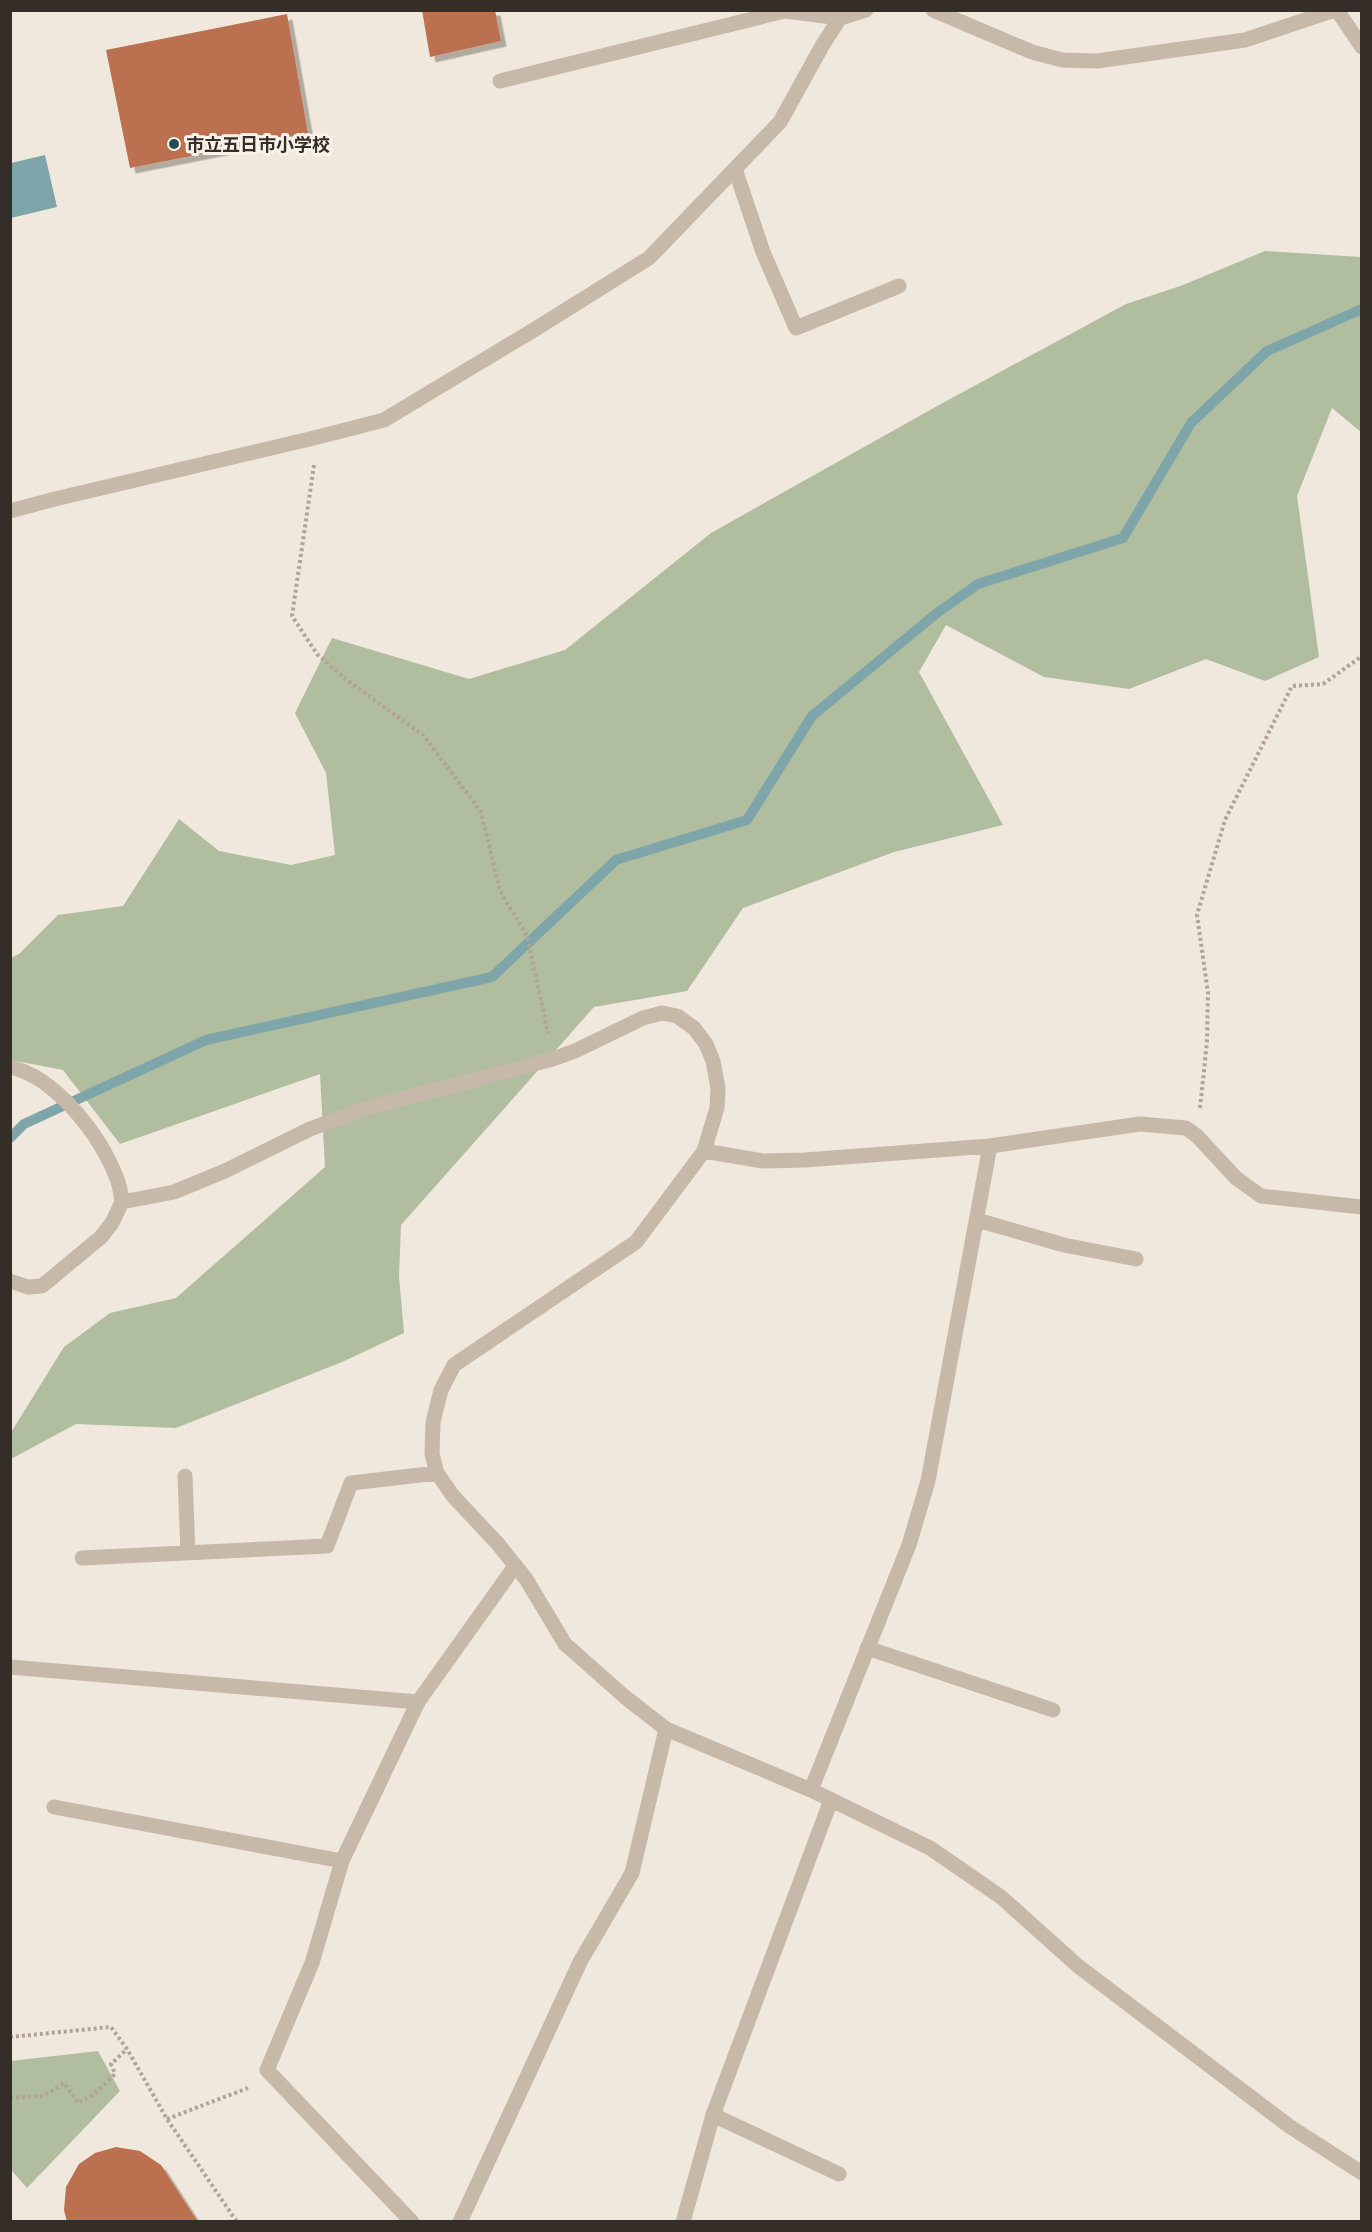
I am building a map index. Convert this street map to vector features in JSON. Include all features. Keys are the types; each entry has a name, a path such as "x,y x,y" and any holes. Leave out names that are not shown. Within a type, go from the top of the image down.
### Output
{"street":[{"path":"500,81 785,11 837,14 866,10"},
{"path":"933,10 1032,52 1062,60 1097,61 1245,40 1336,10 1362,47"},
{"path":"10,512 55,499 384,420 537,328 649,258 780,122 837,14"},
{"path":"735,169 763,252 796,328 899,286"},
{"path":"122,1202 174,1192 225,1171 310,1129 364,1108 554,1059 643,1018 662,1013 677,1016 694,1029 706,1044 713,1061 718,1088 717,1108 704,1151 636,1242 454,1365 441,1390 434,1422 432,1454 437,1473 453,1496 498,1544 526,1579 565,1644 625,1697 666,1729 811,1790 930,1848 1001,1897 1088,1973 1290,2126 1362,2173"},
{"path":"10,1067 42,1080 88,1127 118,1180 122,1202 112,1223 101,1237 42,1286 28,1287 10,1281"},
{"path":"704,1151 763,1161 990,1146 1140,1124 1186,1128 1197,1136 1236,1178 1261,1196 1362,1207"},
{"path":"811,1790 909,1545 928,1481 990,1146"},
{"path":"976,1220 1064,1245 1136,1259"},
{"path":"82,1558 327,1546 351,1483 437,1473"},
{"path":"185,1476 188,1553"},
{"path":"412,2222 267,2070 312,1963 342,1861 417,1702 515,1566"},
{"path":"867,1648 1053,1710"},
{"path":"10,1667 417,1702"},
{"path":"460,2222 580,1962 632,1873 666,1729"},
{"path":"683,2222 713,2115 831,1800"},
{"path":"54,1807 342,1861"},
{"path":"713,2115 839,2174"}],"path":[{"path":"318,437 292,616 317,654 348,681 423,735 481,812 500,891 528,936 554,1059"},
{"path":"1197,1136 1208,1042 1208,993 1197,915 1225,820 1292,686 1323,684 1362,656"},
{"path":"10,2037 111,2027 127,2049 167,2119 237,2222"},
{"path":"10,2098 43,2096 64,2082 78,2103 94,2094 115,2074 111,2064 127,2049"},
{"path":"167,2119 256,2085 267,2070"}],"green space":[{"path":"1265,251 1361,257 1361,432 1332,408 1297,496 1319,657 1265,681 1206,659 1129,689 1044,677 946,625 919,672 1003,825 894,852 743,908 687,991 594,1007 401,1225 399,1276 404,1333 342,1362 176,1428 76,1424 11,1459 10,1434 64,1347 110,1313 176,1298 325,1167 320,1074 120,1144 63,1070 11,1060 10,958 19,954 58,915 123,906 179,819 219,851 291,865 335,855 326,773 295,713 332,638 469,679 565,650 711,533 939,405 1126,304 1183,285"},
{"path":"98,2051 120,2091 27,2188 11,2170 11,2061"}],"water":[{"path":"45,155 57,207 11,218 11,163"}],"building":[{"path":"422,10 495,10 501,41 430,57"},
{"path":"287,14 308,133 130,168 106,50"},
{"path":"116,2147 140,2151 161,2165 198,2222 67,2222 64,2210 66,2187 79,2164 95,2153"}],"waterway":[{"path":"10,1138 24,1124 206,1040 492,977 616,860 747,820 812,716 937,613 978,584 1123,538 1191,423 1267,351 1362,309"}],"place":[{"name":"市立五日市小学校","path":"174,144"}]}
